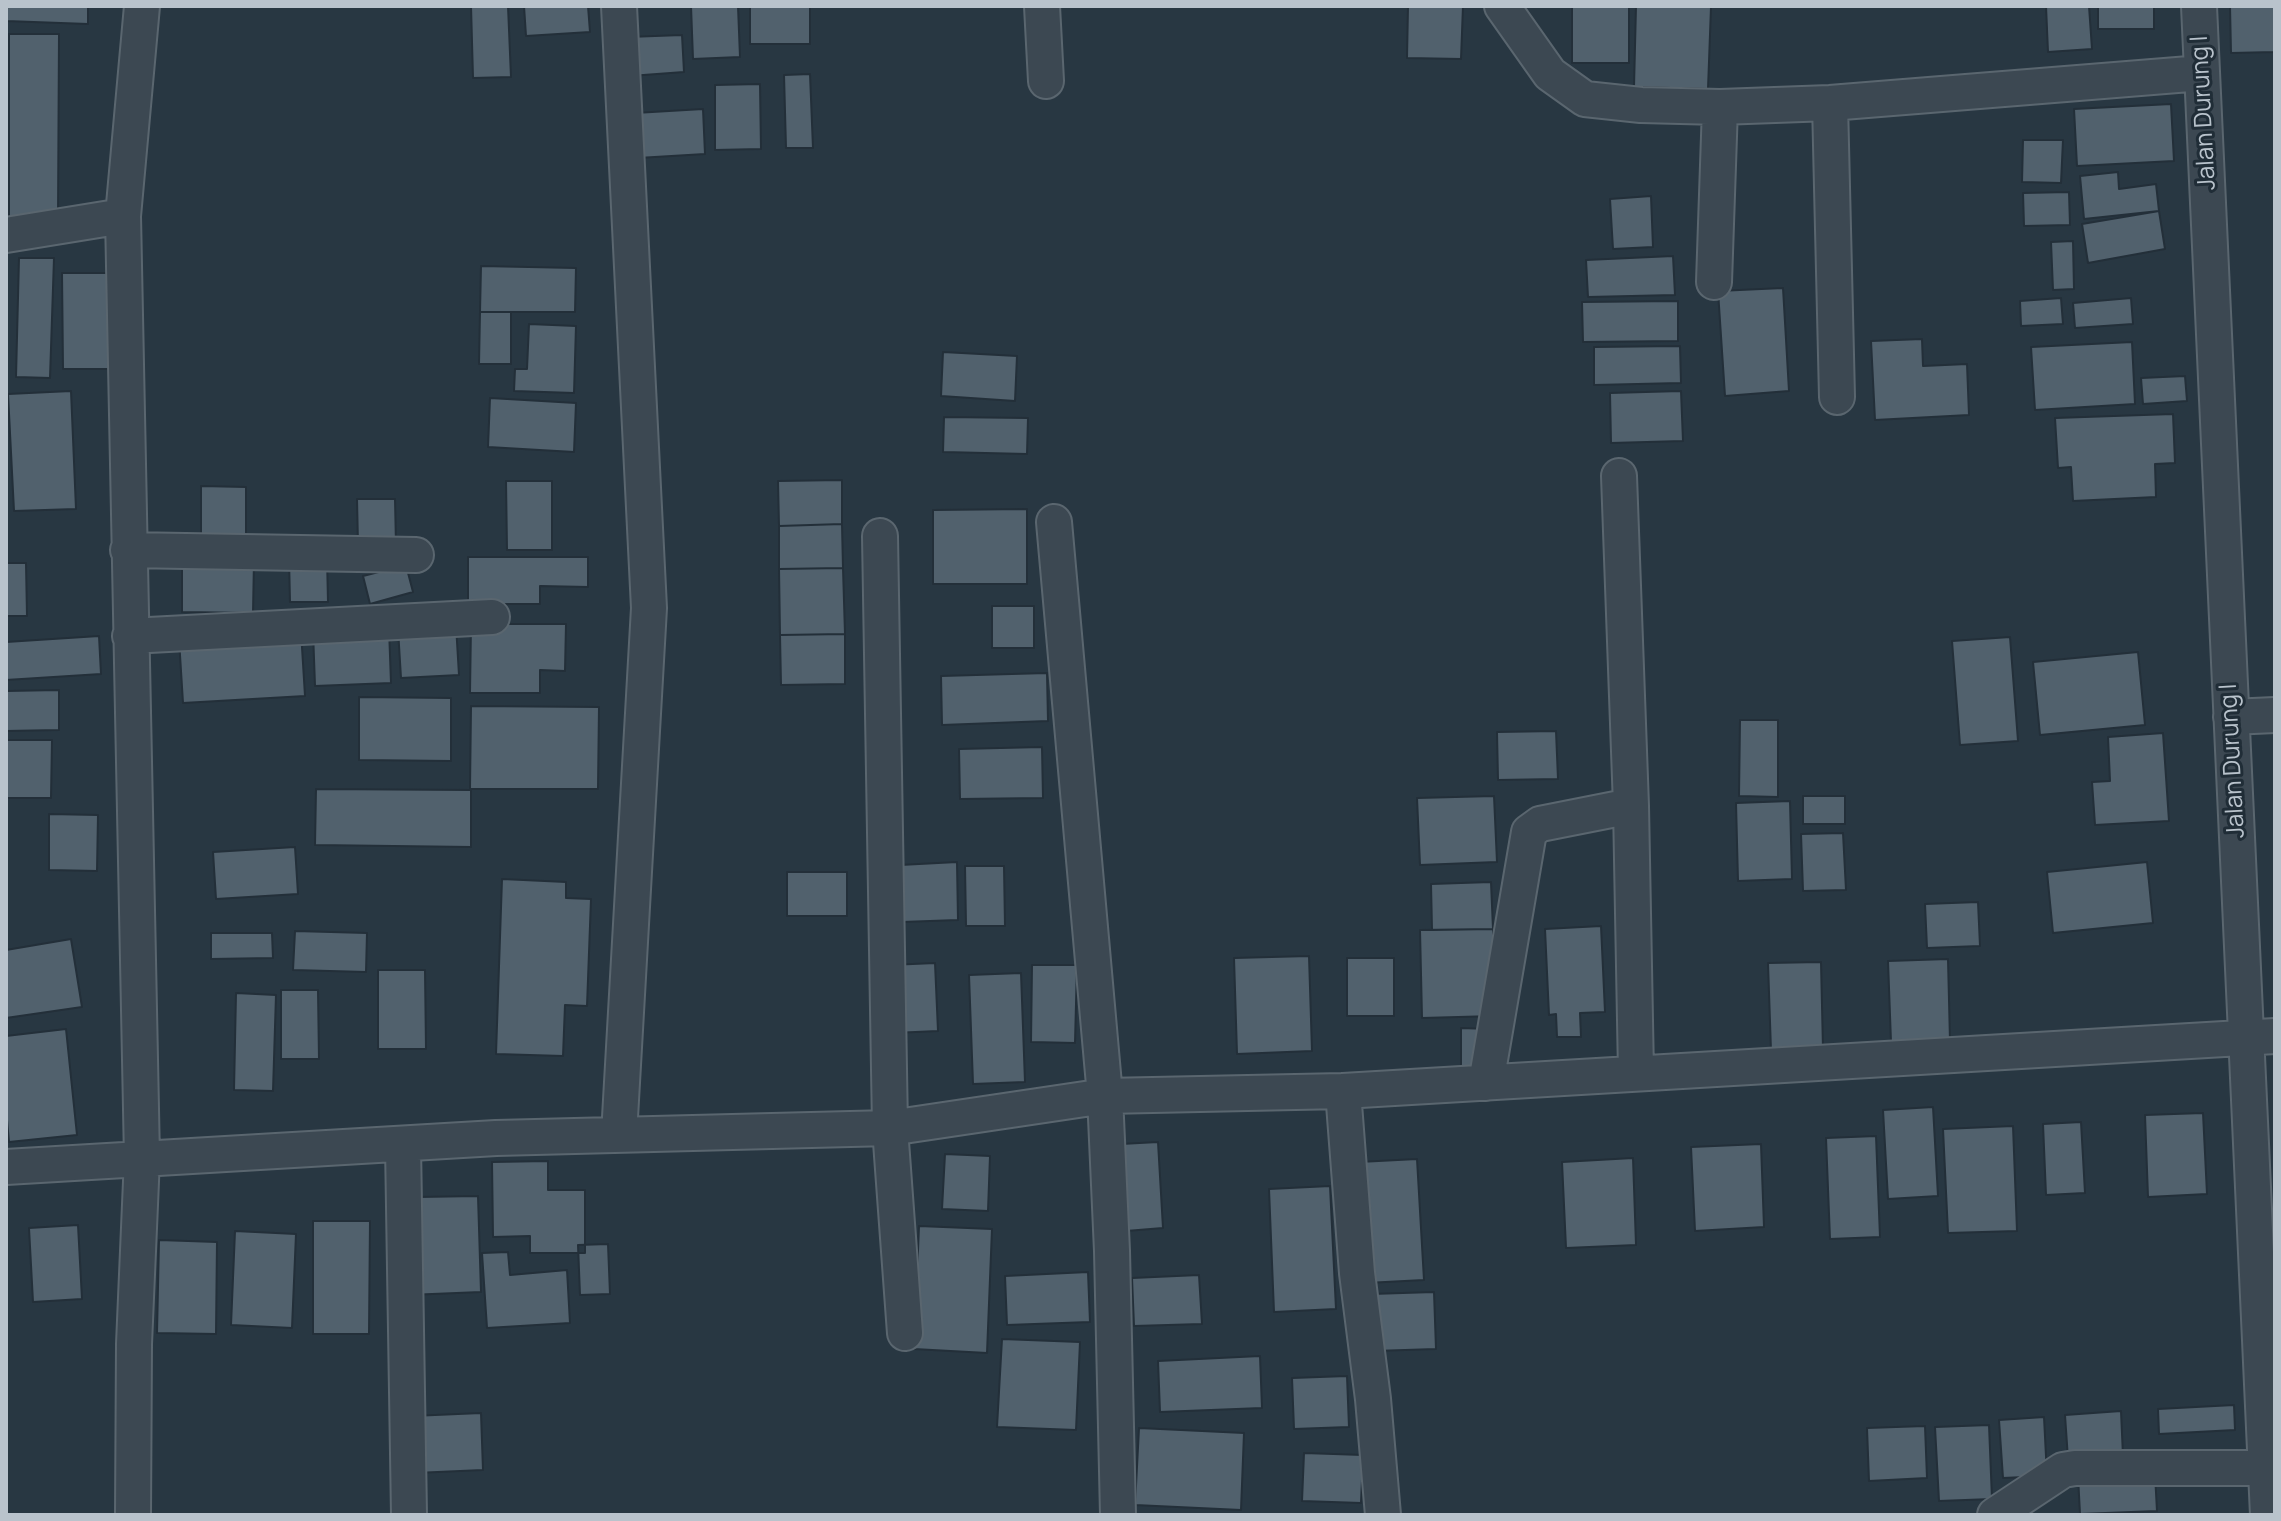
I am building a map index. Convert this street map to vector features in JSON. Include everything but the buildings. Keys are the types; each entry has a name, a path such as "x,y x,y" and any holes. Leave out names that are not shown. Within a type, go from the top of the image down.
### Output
{"street":[{"path":"133,1515 134,1344 142,1158 123,216 142,6"},
{"path":"619,6 649,608 619,1135"},
{"path":"1042,6 1046,81"},
{"path":"1502,6 1550,74 1585,99 1641,105 1720,107 1830,103 2202,73"},
{"name":"Jalan Durung I","path":"2199,6 2231,717 2260,1036 2268,1515"},
{"path":"1830,103 1837,397"},
{"path":"1714,282 1720,107"},
{"path":"6,235 123,216"},
{"path":"1619,476 1631,806 1636,1073"},
{"path":"1054,522 1105,1096 1118,1515"},
{"path":"880,536 890,1128 905,1333"},
{"path":"128,550 416,555"},
{"path":"130,636 492,617"},
{"path":"2231,717 2275,715"},
{"path":"1486,1083 1529,832 1540,824 1631,806"},
{"path":"6,1167 496,1138 890,1128 1105,1096 1343,1091 2260,1036"},
{"path":"1343,1091 1357,1273 1373,1399 1383,1515"},
{"path":"403,1145 409,1515"},
{"path":"1995,1515 2063,1470 2265,1468"}]}
